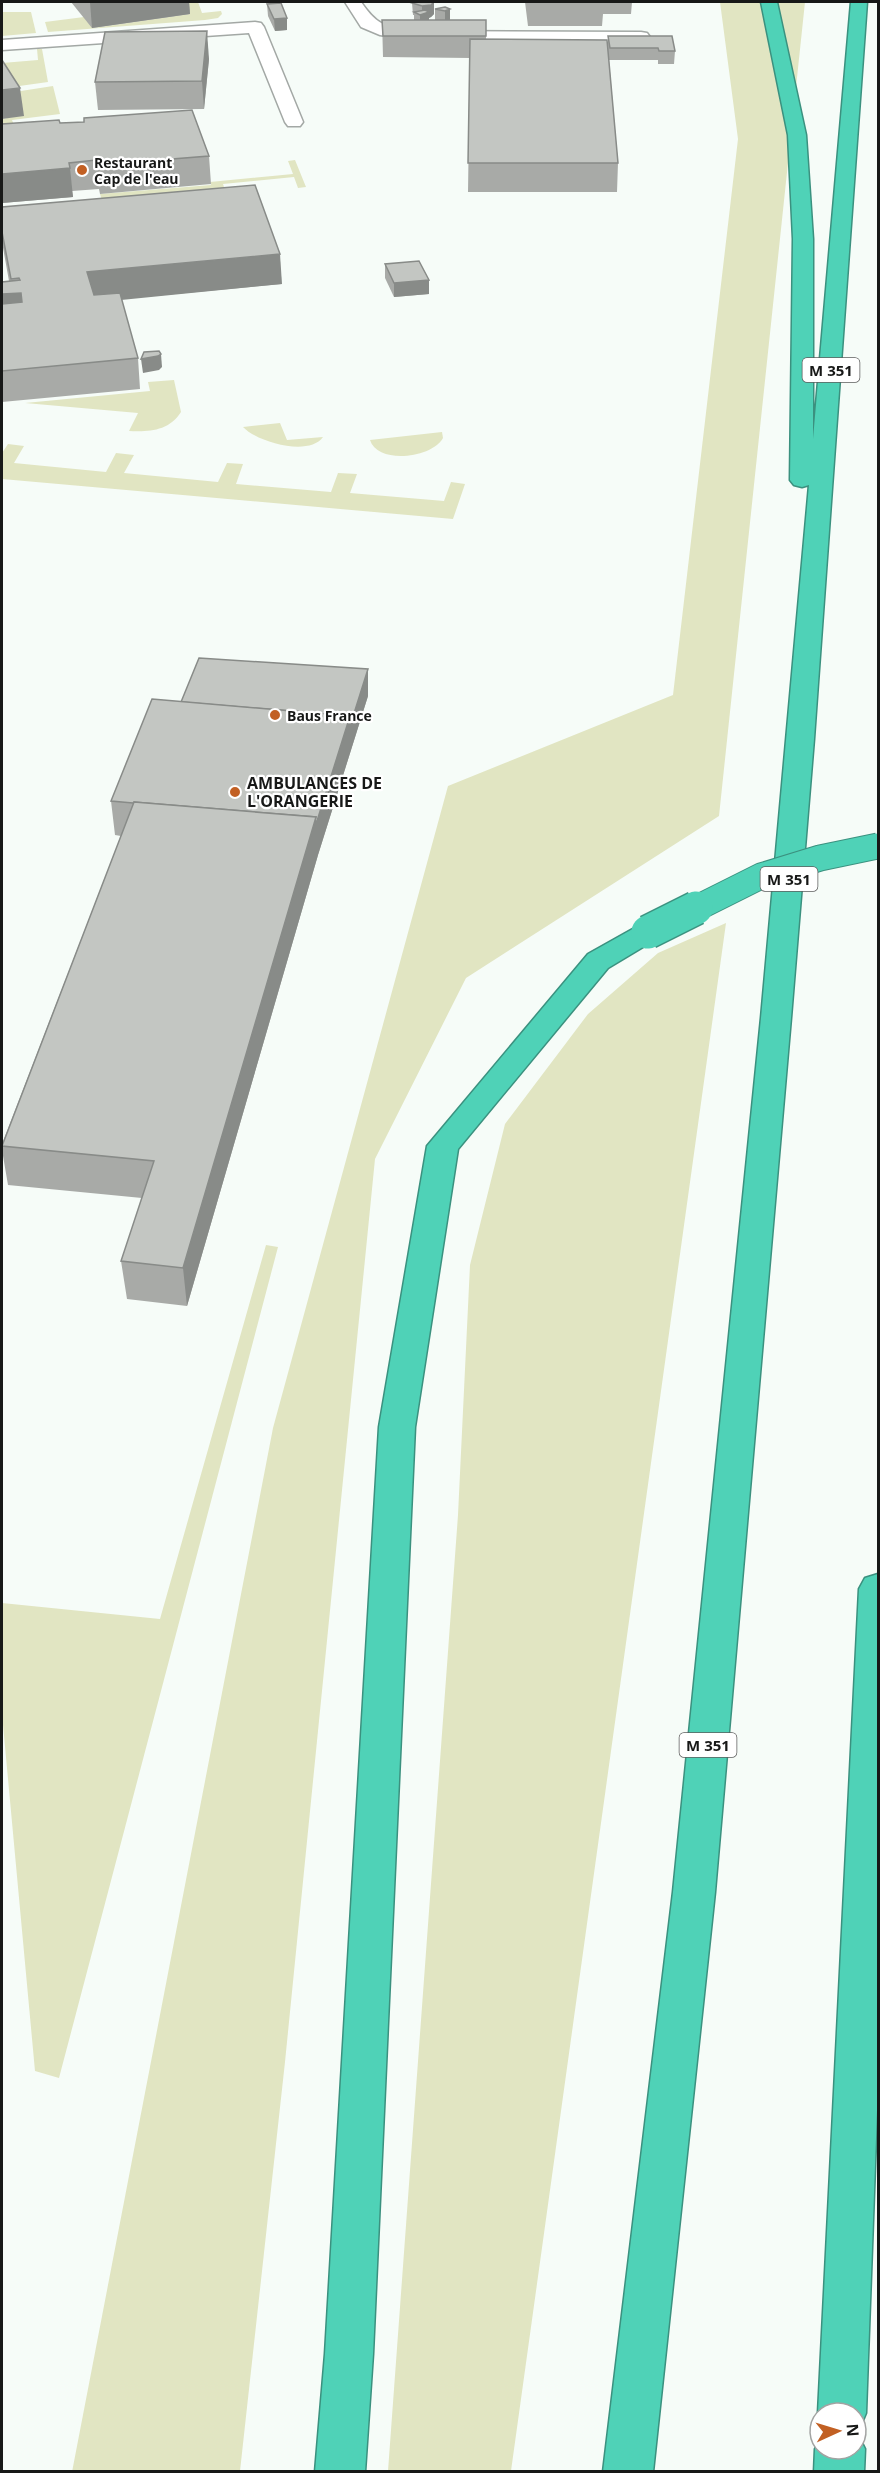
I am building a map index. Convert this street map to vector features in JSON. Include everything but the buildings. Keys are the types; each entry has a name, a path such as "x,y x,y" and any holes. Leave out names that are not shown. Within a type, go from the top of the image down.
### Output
{"highway":[{"path":"769,2 797,135 803,239 801,739"},
{"name":"M 351","path":"628,2472 695,1880 801,739 859,2"},
{"path":"340,2472 349,2354 397,1427 443,1146 598,961 648,932 761,876 820,858 879,846"},
{"path":"843,2401 879,1589"}],"lane":[{"path":"353,2 367,23 386,31 417,36 641,37"},
{"path":"248,10 294,122"},
{"path":"2,45 255,27"}],"green space":[{"path":"179,2 198,2 202,13 221,11 222,14 218,18 205,20 48,32 45,22 84,17 93,28 189,14"},
{"path":"720,2 805,2 719,816 466,978 375,1159 285,2062 240,2471 72,2472 273,1428 448,786 673,695 738,139"},
{"path":"2,12 31,12 36,33 2,36"},
{"path":"37,49 42,49 48,82 5,88 2,63 38,60"},
{"path":"53,86 60,114 12,120 19,137 2,139 2,119 23,115 8,93"},
{"path":"295,160 306,187 298,188 294,177 223,184 227,196 104,207 100,194 211,185 210,182 293,174 288,161"},
{"path":"174,380 181,412 171,423 158,429 129,431 138,413 25,403 150,391 148,382"},
{"path":"280,423 287,440 323,437 316,443 295,447 259,438 243,427"},
{"path":"442,432 443,438 437,445 417,454 405,456 383,453 375,448 370,440"},
{"path":"8,444 24,446 14,463 106,472 116,453 134,455 124,473 218,482 227,463 243,464 236,484 331,492 338,473 357,474 350,493 444,501 451,482 465,484 453,519 2,479 2,453"},
{"path":"726,923 511,2471 388,2471 458,1515 470,1265 505,1124 588,1014 658,953"},
{"path":"266,1245 278,1247 59,2078 35,2071 2,1714 2,1603 160,1619"}],"place":[{"name":"Restaurant Cap de l'eau","path":"82,170"},
{"name":"Baus France","path":"275,715"},
{"name":"AMBULANCES DE L'ORANGERIE","path":"235,792"}]}
